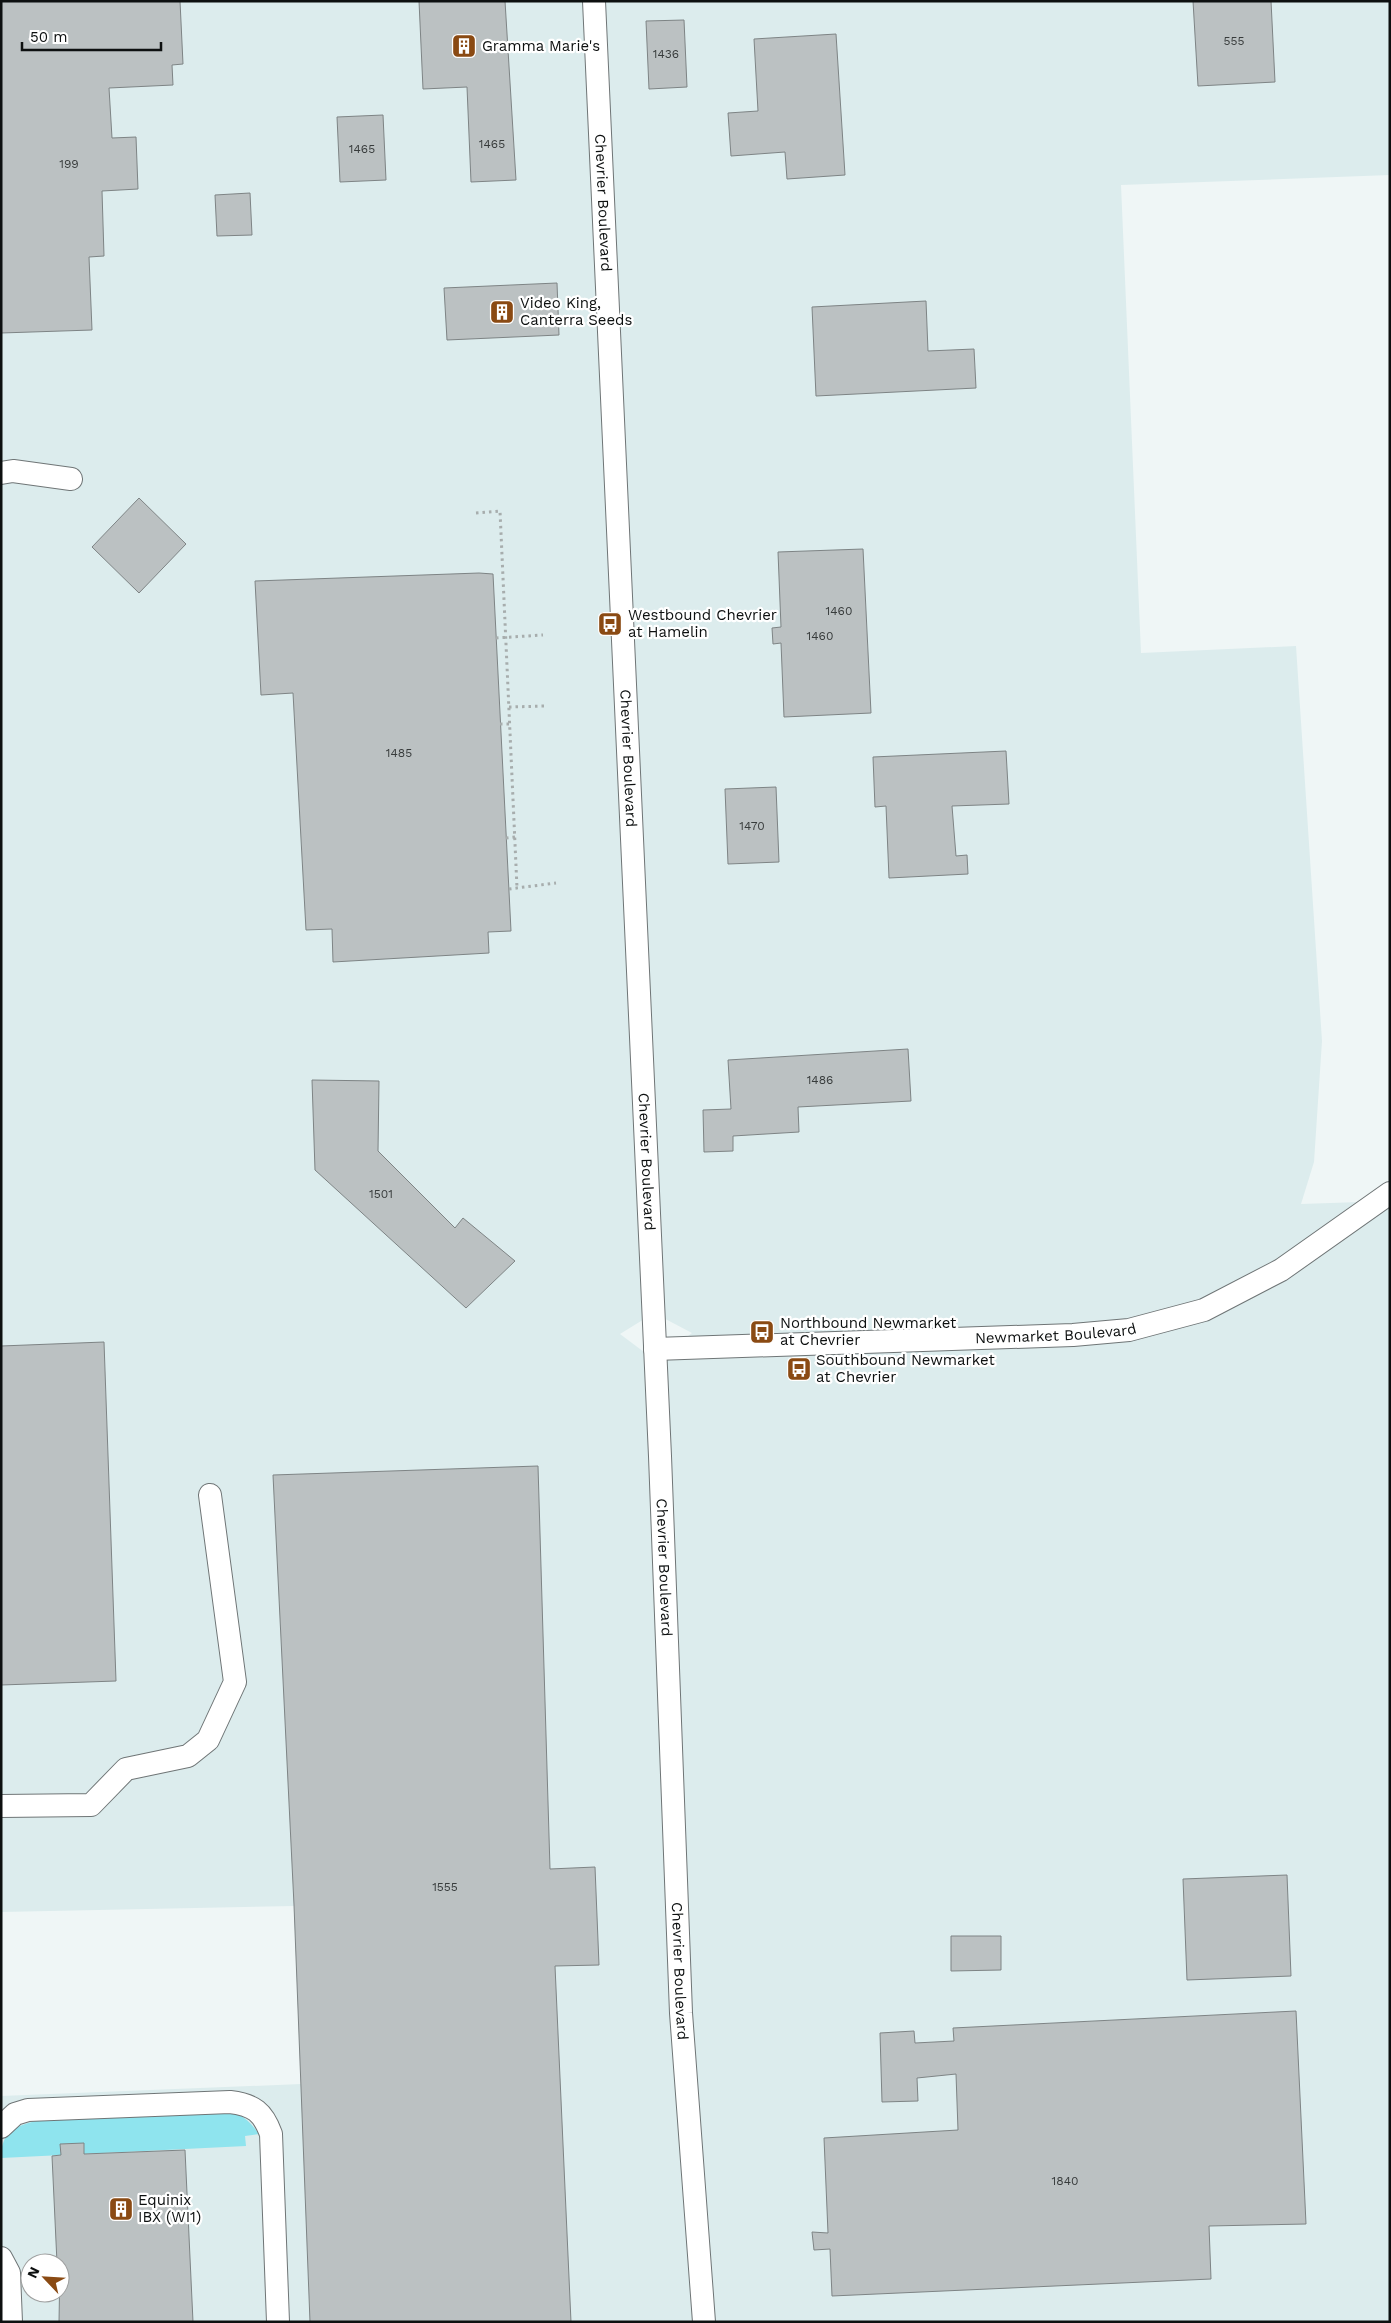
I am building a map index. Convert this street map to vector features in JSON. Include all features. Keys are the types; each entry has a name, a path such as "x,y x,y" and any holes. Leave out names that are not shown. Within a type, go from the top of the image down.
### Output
{"street":[{"name":"Chevrier Boulevard","path":"594,1 655,1349 681,2013 704,2322"},
{"path":"1,473 13,471 71,479"},
{"name":"Newmarket Boulevard","path":"655,1349 1073,1335 1129,1330 1204,1310 1281,1270 1390,1193"},
{"path":"1,1806 91,1805 126,1768 188,1756 208,1740 235,1682 210,1495"},
{"path":"1,2128 15,2114 28,2110 230,2102 244,2104 256,2110 266,2120 271,2134 278,2322"},
{"path":"1,2258 9,2273 11,2322"}],"path":[{"path":"476,513 500,511 517,888"},
{"path":"496,638 543,635"},
{"path":"509,708 546,706"},
{"path":"500,724 510,724"},
{"path":"506,838 515,837"},
{"path":"509,889 556,883"}],"shaded area":[{"path":"1,1 1390,1 1390,175 1121,185 1141,653 1296,646 1322,1041 1314,1162 1301,1204 1390,1201 1390,2322 1,2322 1,2096 301,2084 294,1906 1,1912","holes":["654,1313 692,1333 656,1361 620,1334"]},
{"path":"229,2112 246,2120 259,2134 245,2136 246,2146 1,2158 3,2142 10,2132 21,2125 36,2121"}],"building":[{"path":"1,1 180,1 183,64 172,65 173,85 109,88 112,138 136,137 138,189 102,191 104,256 89,257 92,330 1,333"},
{"name":"Gramma Marie's","path":"419,1 505,1 516,180 471,182 467,87 423,89"},
{"path":"1193,1 1271,1 1275,82 1198,86"},
{"path":"684,20 687,87 649,89 646,21"},
{"path":"836,34 845,175 787,179 785,152 731,156 728,113 758,111 754,39"},
{"path":"383,115 386,180 340,182 337,117"},
{"path":"250,193 252,235 217,236 215,195"},
{"name":"Video King, Canterra Seeds","path":"557,283 559,335 447,340 444,288"},
{"path":"926,301 928,351 974,349 976,388 816,396 812,307"},
{"path":"139,498 186,544 139,593 92,547"},
{"path":"863,549 871,713 784,717 781,643 773,644 772,628 781,627 778,552"},
{"path":"493,574 511,931 488,932 489,953 333,962 332,929 306,930 293,693 261,695 255,581"},
{"path":"1006,751 1009,804 952,806 956,856 967,855 968,874 889,878 886,806 875,807 873,757"},
{"path":"776,787 779,862 728,864 725,789"},
{"path":"908,1049 911,1101 798,1107 799,1132 733,1136 733,1151 704,1152 703,1110 731,1109 728,1060"},
{"path":"312,1080 379,1081 378,1151 455,1228 463,1218 515,1261 466,1308 315,1170"},
{"path":"104,1342 116,1681 1,1685 1,1346"},
{"path":"538,1466 550,1869 595,1867 599,1965 555,1966 571,2322 310,2322 294,1905 273,1475"},
{"path":"1287,1875 1291,1976 1187,1980 1183,1879"},
{"path":"951,1936 1001,1936 1001,1970 951,1971"},
{"path":"1296,2011 1306,2224 1209,2226 1211,2279 832,2296 830,2249 814,2250 812,2232 828,2233 824,2138 958,2130 956,2074 917,2078 918,2101 882,2102 880,2033 914,2031 915,2043 954,2041 953,2028"},
{"name":"Equinix IBX (WI1)","path":"84,2143 84,2154 185,2150 193,2322 59,2322 59,2303 70,2303 70,2253 57,2253 52,2156 61,2155 60,2144"}],"place":[{"name":"Gramma Marie's","path":"464,46"},
{"name":"Video King, Canterra Seeds","path":"502,312"},
{"name":"Westbound Chevrier at Hamelin","path":"610,624"},
{"name":"Northbound Newmarket at Chevrier","path":"762,1332"},
{"name":"Southbound Newmarket at Chevrier","path":"799,1369"},
{"name":"Equinix IBX (WI1)","path":"121,2209"}]}
